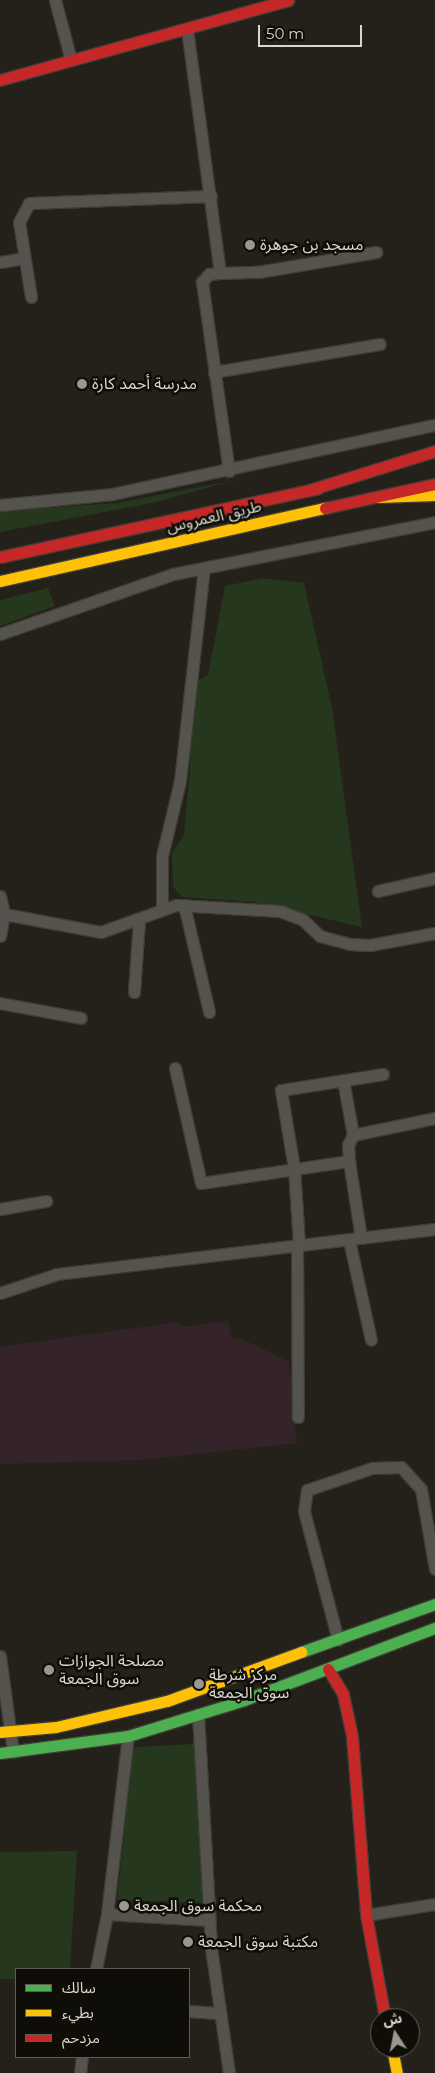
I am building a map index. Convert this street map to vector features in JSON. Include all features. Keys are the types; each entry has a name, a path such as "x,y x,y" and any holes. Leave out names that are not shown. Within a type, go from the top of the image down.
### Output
{"main road":[{"path":"0,80 288,0"},
{"path":"306,490 435,451"},
{"name":"طريق العمروس","path":"0,557 435,462"},
{"name":"طريق العمروس","path":"0,581 435,484"},
{"path":"377,497 435,495"},
{"path":"6,1731 56,1727 168,1701 435,1604"},
{"path":"0,1753 128,1736 328,1669 435,1628"},
{"path":"328,1669 343,1694 351,1728 366,1914 383,2008"},
{"path":"394,2058 397,2073"}],"street":[{"path":"55,0 71,60"},
{"path":"187,28 220,273"},
{"path":"31,296 20,222 29,203 211,196"},
{"path":"229,471 202,282 209,274 258,272 376,252"},
{"path":"0,262 25,258"},
{"path":"214,372 380,344"},
{"path":"0,505 112,494 229,471 435,425"},
{"path":"0,634 136,585 204,568 435,522"},
{"path":"162,908 162,856 180,781 204,568"},
{"path":"378,891 435,878"},
{"path":"0,896 4,914 0,936"},
{"path":"184,905 209,1012"},
{"path":"4,914 101,932 138,920 162,908 184,905 280,911 303,920 320,936 350,944 370,945 435,933"},
{"path":"134,992 138,962 138,920"},
{"path":"0,1003 81,1018"},
{"path":"175,1068 201,1183 349,1161"},
{"path":"298,1417 298,1245 294,1168 281,1090 383,1074"},
{"path":"343,1080 353,1135 348,1145 349,1161 361,1238"},
{"path":"353,1135 435,1118"},
{"path":"0,1209 46,1201"},
{"path":"0,1293 57,1274 435,1229"},
{"path":"349,1240 371,1340"},
{"path":"338,1640 304,1511 307,1490 372,1468 401,1467 421,1489 435,1569"},
{"path":"0,1656 6,1731 13,1752"},
{"path":"198,1714 209,1920 220,2013 230,2073"},
{"path":"96,1968 107,1914 128,1736"},
{"path":"366,1914 435,1904"},
{"path":"107,1914 209,1920"},
{"path":"190,2011 220,2013"},
{"path":"80,2073 82,2058"}],"shaded area":[{"path":"228,1321 232,1339 242,1339 289,1362 297,1443 141,1460 0,1464 0,1347 178,1322 181,1327"}],"green space":[{"path":"235,480 152,503 0,532 0,511 117,503"},
{"path":"263,578 304,583 332,708 362,927 254,902 183,897 173,887 172,853 184,835 190,770 191,684 208,675 225,586"},
{"path":"48,588 55,606 0,626 0,600"},
{"path":"194,1744 204,1903 117,1900 133,1747"},
{"path":"77,1851 70,1968 15,1968 15,1979 0,1979 0,1852"}],"traffic: fast":[{"path":"301,1652 435,1604"},
{"path":"0,1753 128,1736 244,1700 435,1628"}],"traffic: slow":[{"path":"377,497 435,495"},
{"path":"0,581 325,508"},
{"path":"0,1732 56,1727 167,1701 301,1652"},
{"path":"394,2058 397,2073"}],"traffic: jam":[{"path":"0,80 288,0"},
{"path":"306,491 435,451"},
{"path":"325,508 435,484"},
{"path":"0,557 319,488"},
{"path":"328,1669 343,1694 352,1736 366,1915 383,2008"}],"place":[{"name":"مسجد بن جوهرة","path":"250,245"},
{"name":"مدرسة أحمد كارة","path":"82,384"},
{"name":"مصلحة الجوازات سوق الجمعة","path":"49,1670"},
{"name":"مركز شرطة سوق الجمعة","path":"199,1684"},
{"name":"محكمة سوق الجمعة","path":"124,1906"},
{"name":"مكتبة سوق الجمعة","path":"188,1942"}]}
